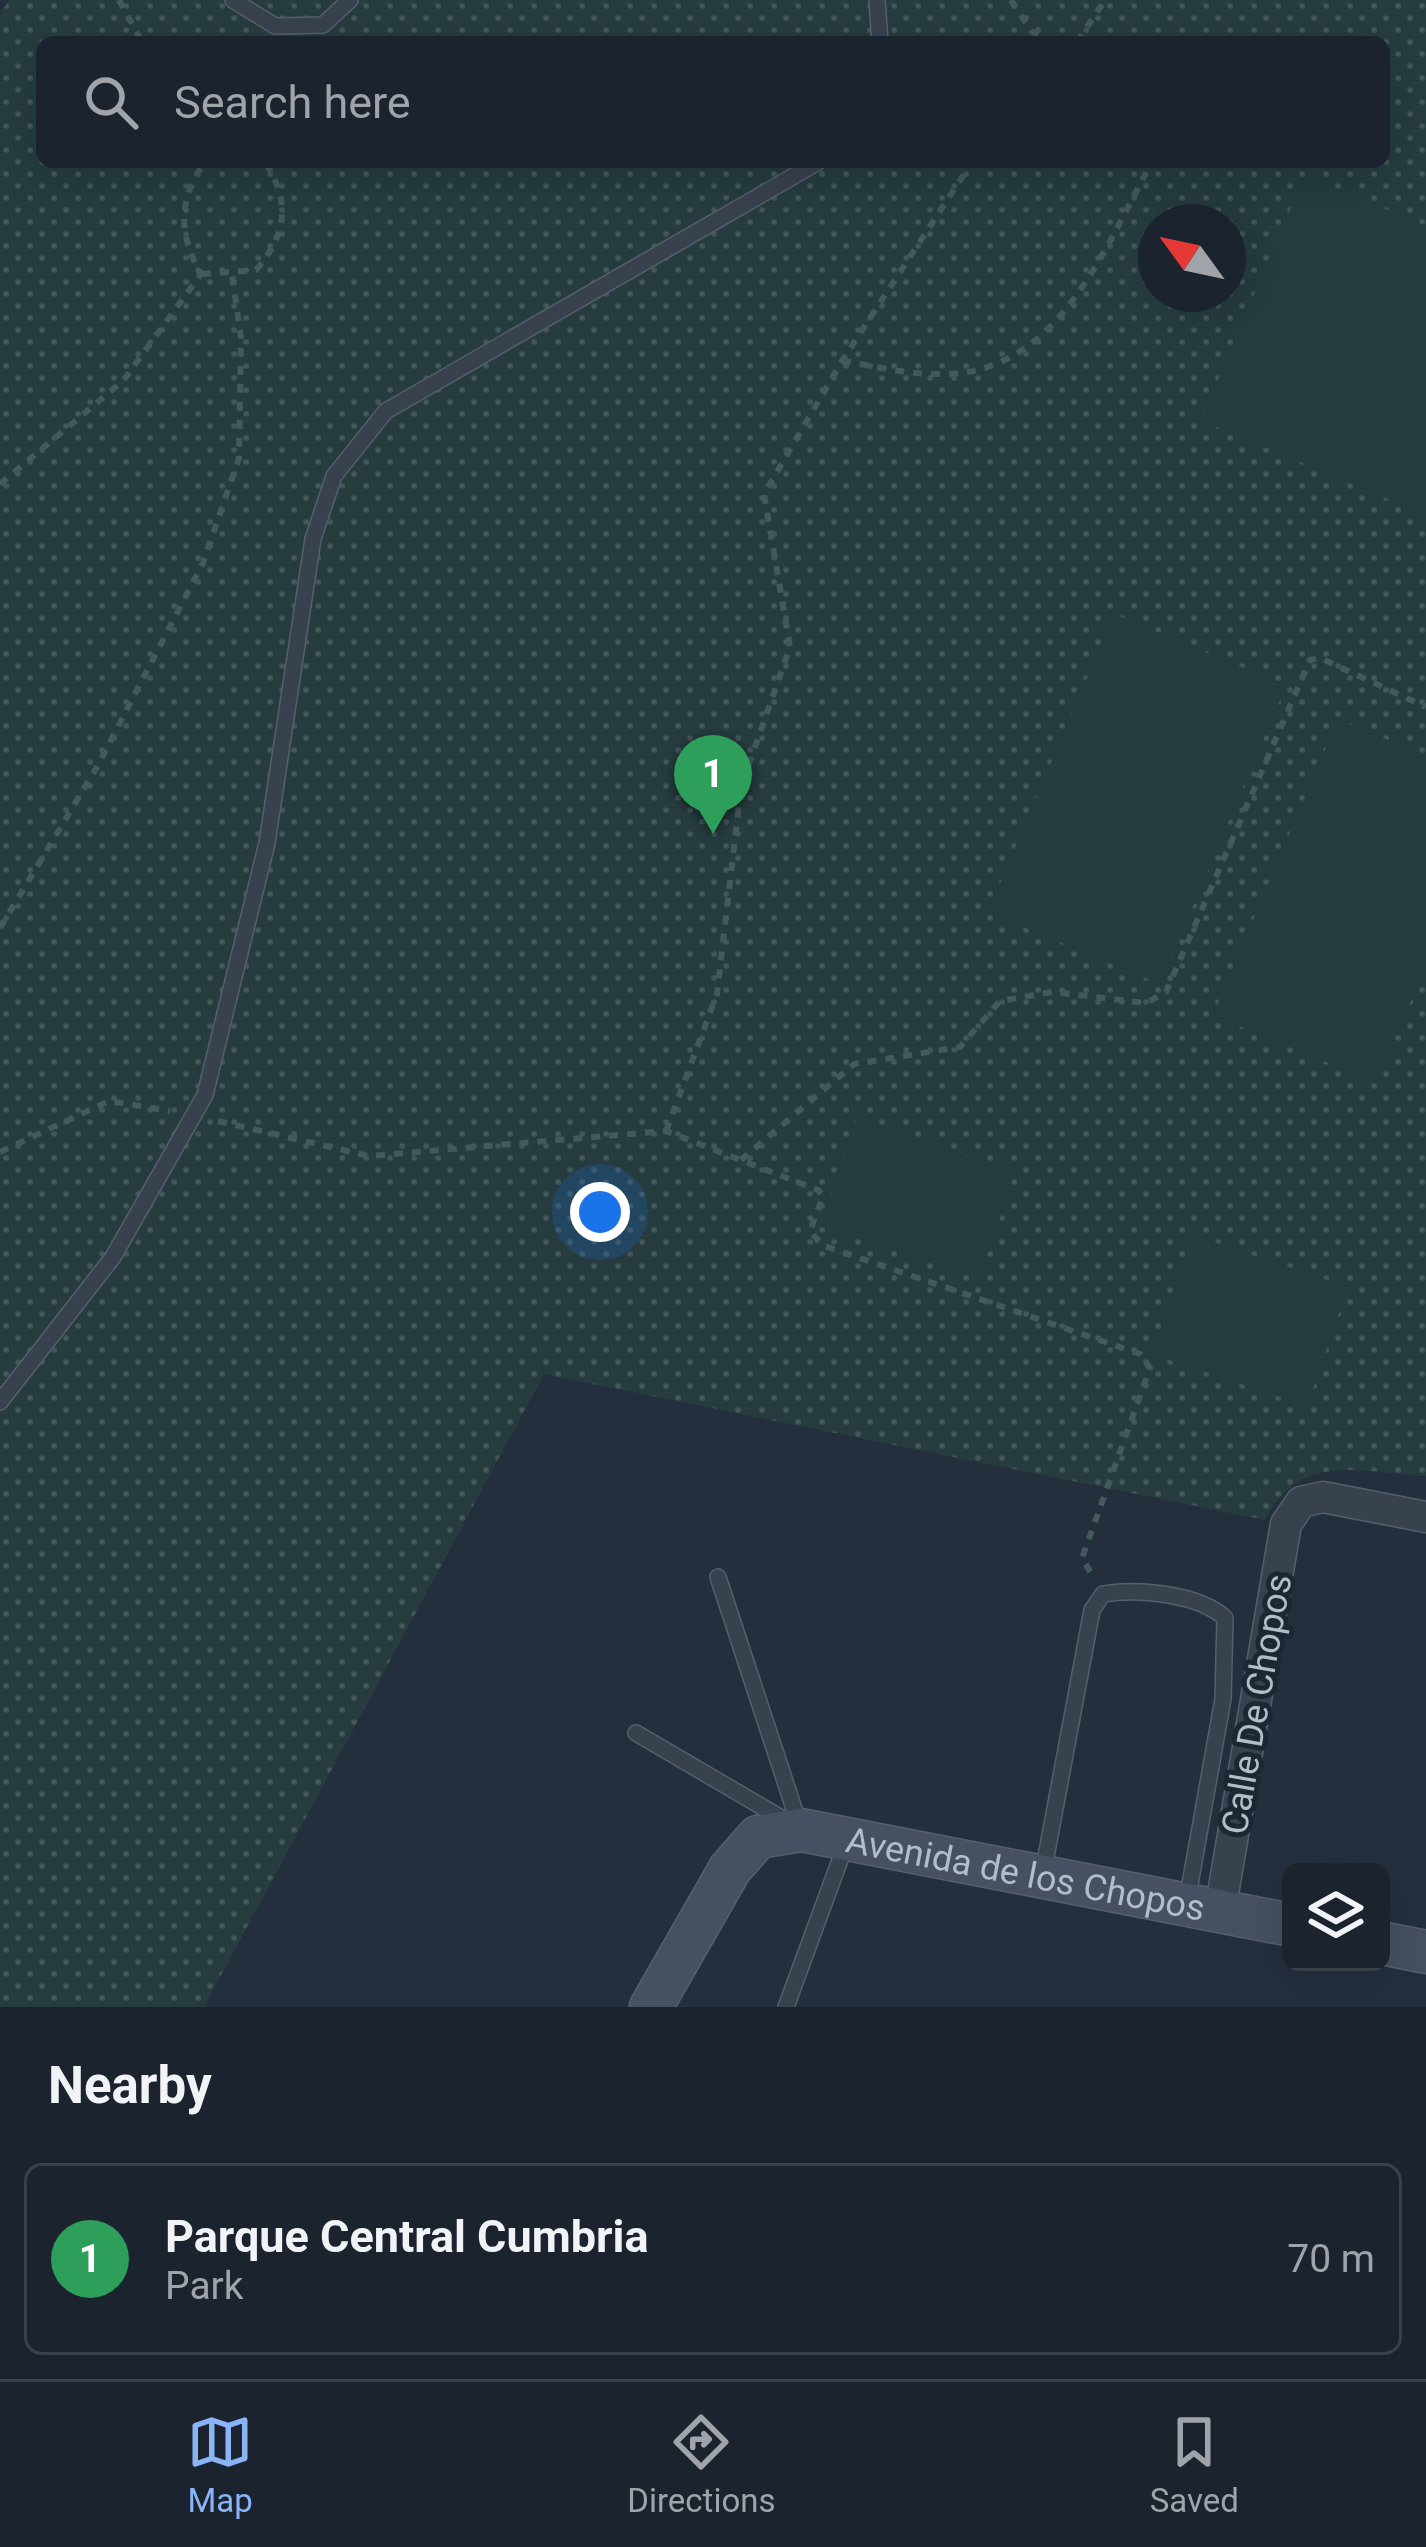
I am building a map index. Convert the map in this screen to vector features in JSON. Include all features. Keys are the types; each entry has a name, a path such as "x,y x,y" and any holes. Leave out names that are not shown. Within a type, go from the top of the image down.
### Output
{"street":[{"name":"Calle De Chopos","path":"1203,1907 1286,1524 1301,1502 1323,1497 1426,1517"},
{"name":"Avenida de los Chopos","path":"651,2007 730,1869 758,1837 801,1830 1282,1923"},
{"path":"1390,1945 1426,1952"}],"lane":[{"path":"232,0 275,26 323,25 350,0"},
{"path":"877,0 880,36"},
{"path":"0,1402 113,1258 205,1095 267,843 313,539 334,476 386,411 808,168"},
{"path":"718,1577 801,1830"},
{"path":"1042,1876 1092,1610 1102,1594 1126,1590 1212,1606 1225,1618 1223,1699 1203,1907"},
{"path":"636,1733 801,1830"},
{"path":"786,2007 848,1838"}],"path":[{"path":"119,0 139,36"},
{"path":"1011,0 1039,36"},
{"path":"1081,36 1105,0"},
{"path":"201,274 183,229 184,204 202,168"},
{"path":"201,274 256,270 277,246 285,212 279,183 269,168"},
{"path":"666,1130 716,994 741,787 790,647 764,494 842,361 969,168"},
{"path":"842,361 944,375 977,370 1019,353 1060,318 1100,261 1149,168"},
{"path":"0,484 123,381 201,274"},
{"path":"0,928 97,767 203,562 239,458 241,338 232,275"},
{"path":"741,1160 854,1064 960,1047 1000,1001 1052,992 1146,1004 1166,992 1310,659 1320,658 1426,707"},
{"path":"0,1152 109,1101 194,1115 369,1156 666,1130 818,1190 824,1196 810,1231 822,1245 1140,1354 1150,1368 1082,1558 1102,1594"}],"green space":[{"path":"9,0 1426,0 1426,1476 1355,1470 1314,1475 1279,1498 1265,1520 544,1374 204,2007 0,2007 0,15"},
{"path":"1305,175 1426,226 1426,515 1201,420"},
{"path":"1114,614 1286,686 1160,984 988,912"},
{"path":"1338,719 1426,756 1426,965 1376,1083 1213,1015"},
{"path":"857,1119 1015,1172 979,1279 821,1226"},
{"path":"1192,1235 1348,1287 1307,1406 1152,1354"}],"place":[{"name":"Parque Central Cumbria","path":"713,834"}]}
